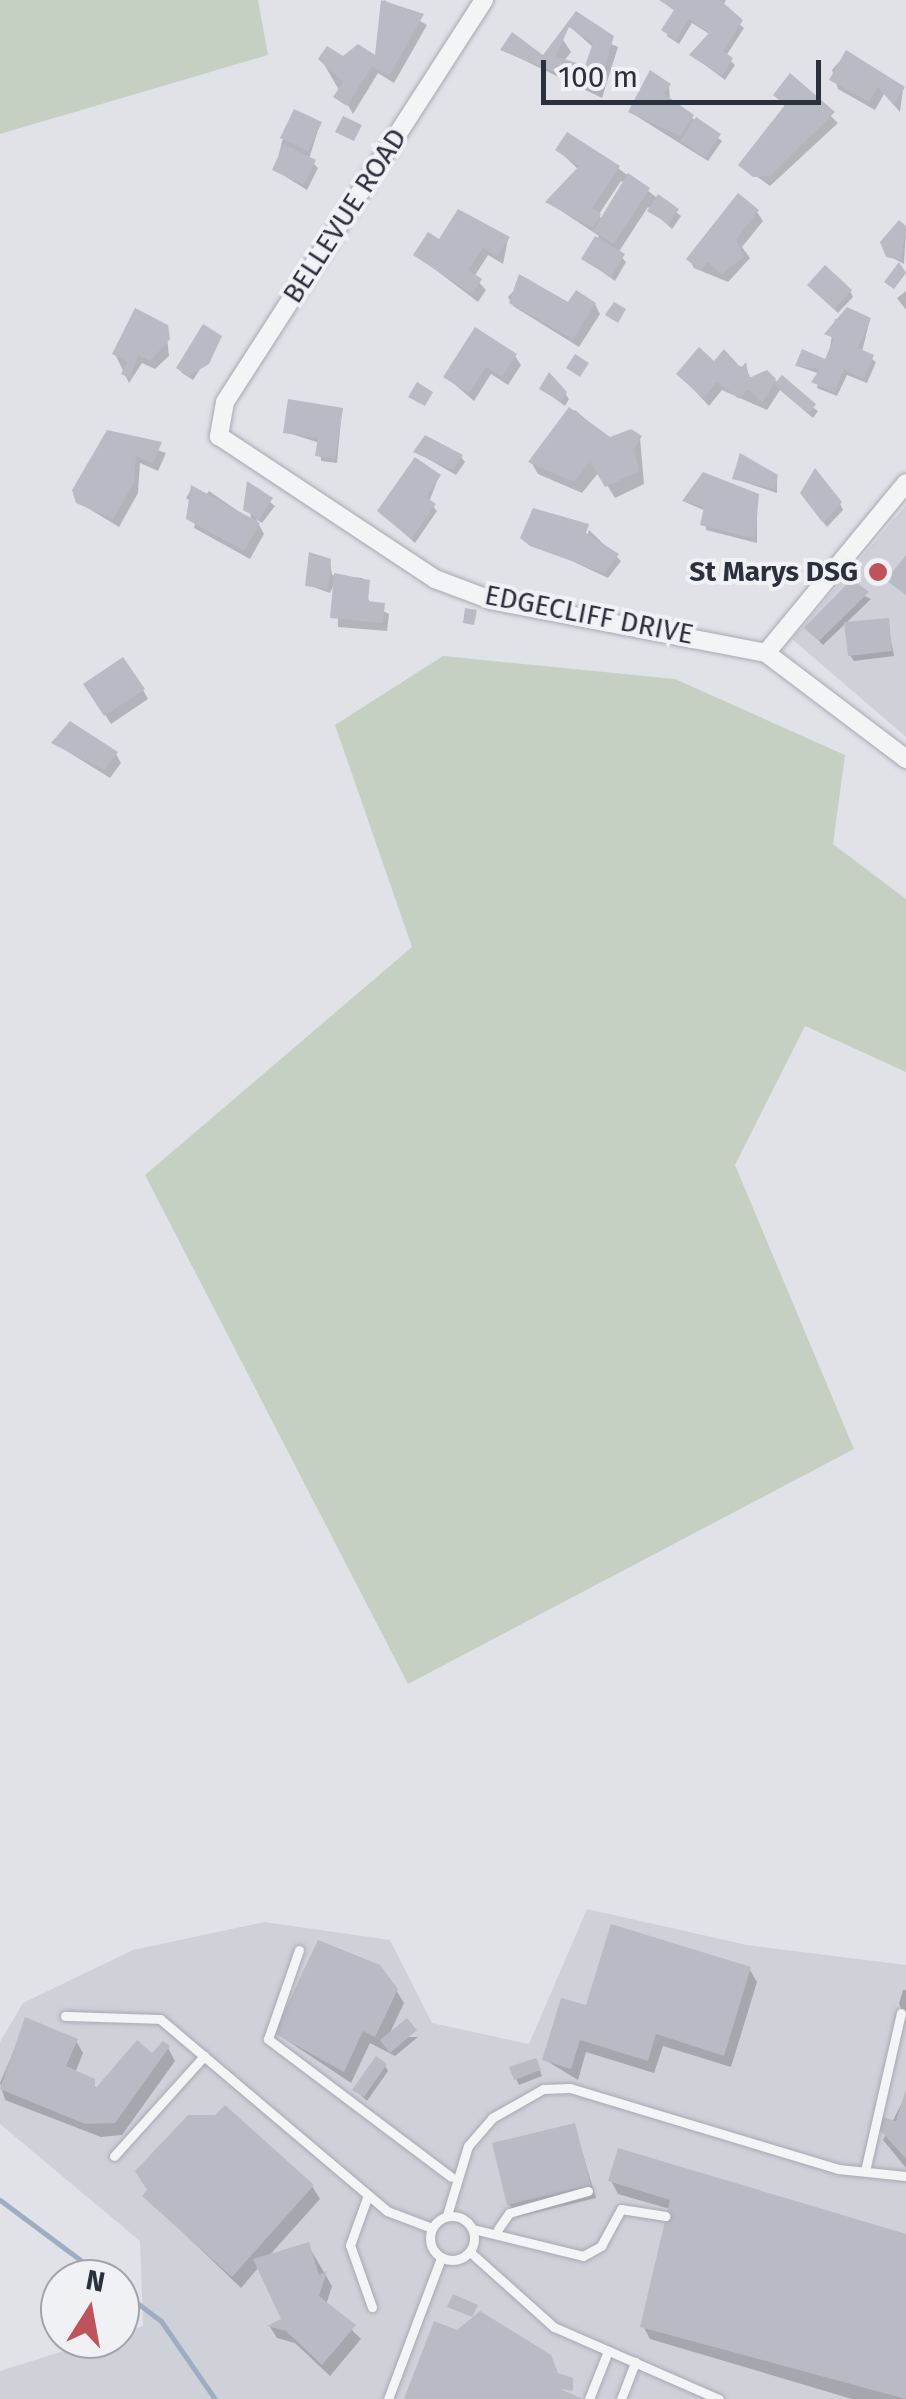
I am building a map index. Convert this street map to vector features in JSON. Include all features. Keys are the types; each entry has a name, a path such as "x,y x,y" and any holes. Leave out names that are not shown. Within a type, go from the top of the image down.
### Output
{"street":[{"name":"BELLEVUE ROAD","path":"219,436 225,402 484,0"},
{"name":"EDGECLIFF DRIVE","path":"219,436 460,590 766,652 906,759"},
{"path":"766,652 906,483"}],"lane":[{"path":"299,1950 268,2040 452,2177"},
{"path":"865,2171 902,2013"},
{"path":"66,2016 147,2014 204,2056 368,2195 432,2228 441,2258 388,2399"},
{"path":"114,2156 204,2056"},
{"path":"432,2228 447,2216 452,2177 492,2118 526,2095 570,2088 865,2171 906,2176"},
{"path":"498,2230 509,2213 588,2191"},
{"path":"368,2195 350,2245 372,2308"},
{"path":"447,2216 473,2229 498,2230 582,2256 602,2246 620,2209 665,2216"},
{"path":"470,2252 473,2229"},
{"path":"441,2258 470,2252"},
{"path":"470,2252 554,2327 718,2399"},
{"path":"589,2399 608,2351"},
{"path":"621,2399 635,2362"}],"shaded area":[{"name":"St Marys DSG","path":"906,505 906,737 792,639"},
{"path":"587,1909 747,1945 906,1965 906,2399 0,2399 0,2371 40,2358 140,2359 143,2326 140,2241 0,2124 0,2042 23,2003 133,1950 264,1922 390,1940 432,2023 529,2044"}],"green space":[{"path":"0,0 258,0 268,55 0,134"},
{"path":"443,656 675,679 845,755 833,844 906,899 906,1072 805,1026 735,1165 854,1449 408,1684 145,1175 412,947 335,725"}],"building":[{"path":"381,0 424,14 389,76 372,66 347,106 333,97 343,82 318,59 327,46 343,56 358,44 375,55"},
{"path":"659,0 720,0 743,20 723,51 733,58 722,76 689,55 709,33 689,19 676,40 661,30 674,10"},
{"path":"576,11 614,36 598,90 500,50 512,32 543,55","holes":["569,27 593,43 585,66 556,56"]},
{"path":"846,50 905,87 894,105 878,87 869,102 829,80"},
{"path":"650,70 671,84 664,94 694,115 680,136 628,112"},
{"path":"790,73 835,112 770,176 753,177 738,165 785,105 773,95"},
{"path":"294,109 322,122 308,151 280,138"},
{"path":"343,116 362,125 354,141 335,132"},
{"path":"696,117 721,134 705,157 680,141"},
{"path":"567,132 620,166 592,208 601,214 593,228 545,202 579,166 555,150"},
{"path":"284,144 316,160 304,185 272,170"},
{"path":"628,173 650,188 614,244 593,231"},
{"path":"738,193 759,210 736,239 744,257 722,274 707,262 700,270 686,259"},
{"path":"658,194 679,209 669,224 647,211"},
{"path":"458,209 510,237 497,256 483,248 468,270 482,279 472,294 413,255 428,232 439,239"},
{"path":"899,220 906,226 901,260 886,257 880,242"},
{"path":"595,236 625,254 611,277 581,259"},
{"path":"899,262 906,273 894,289 884,282"},
{"path":"825,265 852,290 834,309 807,285"},
{"path":"519,274 568,302 576,290 596,303 573,339 509,303"},
{"path":"614,302 626,309 618,323 605,315"},
{"path":"847,307 871,318 858,348 874,355 864,379 844,370 834,392 811,382 820,369 795,366 802,349 825,359 834,338 824,334"},
{"path":"135,308 168,325 170,339 150,361 138,355 130,378 121,374 127,362 112,354"},
{"path":"203,324 222,336 209,364 189,376 176,368"},
{"path":"475,327 517,354 502,377 486,367 469,393 443,377"},
{"path":"699,347 714,361 724,349 741,368 746,362 749,378 767,370 776,379 768,395 762,402 748,389 739,399 717,382 703,398 676,374"},
{"path":"575,354 589,363 580,377 566,368"},
{"path":"549,372 567,392 561,402 539,389"},
{"path":"782,375 816,404 809,414 774,384"},
{"path":"417,382 433,392 425,406 408,397"},
{"path":"288,399 343,408 335,459 315,456 318,438 283,433"},
{"path":"569,407 610,437 631,429 642,436 634,449 639,471 605,487 590,462 574,482 528,462"},
{"path":"107,430 162,442 153,463 136,456 134,482 113,519 76,503 72,490"},
{"path":"425,435 463,455 453,470 413,452"},
{"path":"740,453 778,475 775,489 732,479"},
{"path":"415,457 441,475 426,497 436,504 411,539 377,511"},
{"path":"815,468 842,502 823,523 800,493"},
{"path":"703,472 759,494 755,539 700,525 704,507 682,501"},
{"path":"247,481 273,498 259,519 243,510"},
{"path":"191,485 260,523 244,551 186,519"},
{"path":"533,508 589,524 586,533 619,554 605,573 530,546 520,538"},
{"path":"309,552 331,559 328,589 305,586"},
{"path":"906,555 906,595 886,580"},
{"path":"334,573 370,580 368,601 385,603 383,623 330,618"},
{"path":"852,579 869,592 819,641 804,628"},
{"path":"465,608 477,610 474,625 463,623"},
{"path":"889,618 892,651 848,656 844,622"},
{"path":"123,657 145,689 104,716 83,684"},
{"path":"70,721 118,752 104,770 51,743"},
{"path":"611,1924 751,1967 724,2056 656,2034 648,2061 580,2040 571,2069 542,2060 561,1998 586,2005"},
{"path":"318,1940 380,1965 398,1989 375,2037 363,2031 344,2072 274,2033"},
{"path":"25,2017 78,2039 66,2066 95,2079 95,2089 137,2040 152,2053 163,2041 170,2046 115,2123 85,2124 0,2089"},
{"path":"407,2018 417,2030 390,2053 380,2040"},
{"path":"376,2056 387,2064 364,2097 352,2090"},
{"path":"536,2058 541,2070 514,2080 509,2067"},
{"path":"906,2089 906,2159 880,2130 883,2117 896,2121"},
{"path":"225,2105 314,2185 232,2277 142,2196 147,2190 135,2171 188,2115 215,2115"},
{"path":"575,2123 591,2185 507,2205 492,2143"},
{"path":"618,2148 906,2234 906,2399 640,2327 670,2200 608,2181"},
{"path":"309,2242 319,2275 327,2271 319,2296 356,2325 322,2365 286,2331 267,2326 281,2319 253,2259"},
{"path":"453,2294 478,2305 472,2317 447,2307"},
{"path":"480,2311 551,2355 558,2373 573,2378 573,2391 560,2389 583,2399 404,2399 434,2321 457,2330"}],"waterway":[{"path":"0,2200 79,2259"},
{"path":"140,2305 161,2321 215,2399"}],"place":[{"name":"St Marys DSG","path":"878,572"}]}
